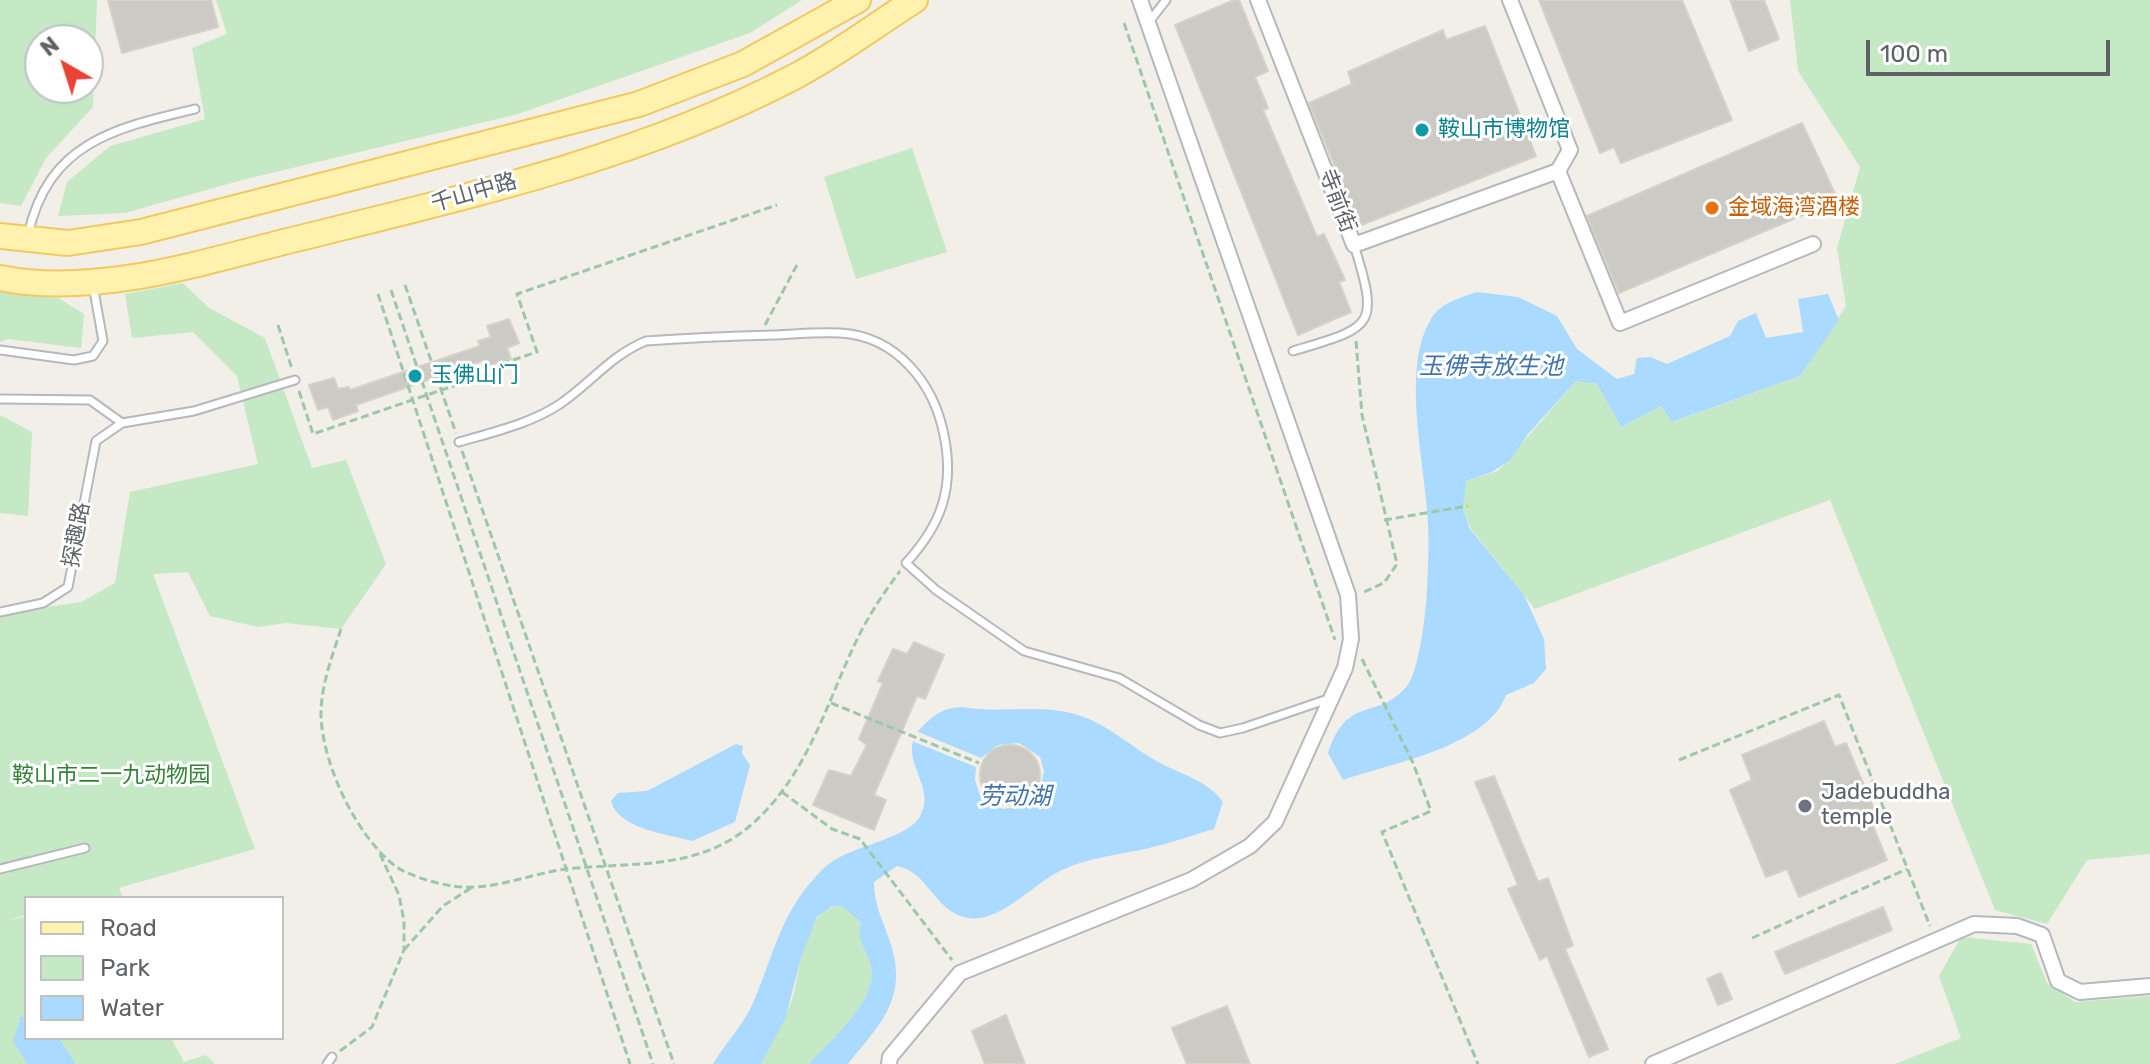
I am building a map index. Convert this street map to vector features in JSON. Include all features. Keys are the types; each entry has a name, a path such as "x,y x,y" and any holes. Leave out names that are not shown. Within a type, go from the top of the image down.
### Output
{"main road":[{"name":"千山中路","path":"0,236 68,243 141,232 639,104 743,64 858,0"},
{"name":"千山中路","path":"0,278 93,283 193,265 480,193 666,135 794,77 915,0"}],"street":[{"path":"889,1064 890,1057 924,1013 960,973 1191,880 1250,846 1275,822 1310,751 1345,668 1351,639 1348,595 1140,0"},
{"name":"寺前街","path":"1258,0 1354,245 1558,171"},
{"path":"1510,0 1570,150 1558,171 1620,323 1813,244"},
{"path":"1653,1064 1974,924 2017,926 2042,935 2058,981 2080,992 2150,986"}],"lane":[{"path":"1148,23 1166,0"},
{"path":"27,241 34,209 49,180 70,157 122,126 195,109"},
{"path":"1293,351 1355,329 1365,320 1369,293 1354,245"},
{"path":"0,350 74,360 93,356 103,341 93,283"},
{"path":"459,442 536,418 579,390 625,349 646,341 843,333 879,343 911,366 938,406 947,448 946,494 930,537 906,563 936,590 1024,651 1119,678 1199,725 1220,733 1330,698"},
{"path":"0,399 90,400 122,423 194,411 295,380"},
{"name":"探趣路","path":"0,612 43,603 68,587 96,441 122,423"},
{"path":"0,869 85,848"}],"path":[{"path":"1124,23 1345,668"},
{"path":"278,325 313,434 442,392 500,370 498,365 537,352 517,294 777,205"},
{"path":"759,335 798,263"},
{"path":"405,285 674,1064"},
{"path":"391,290 653,1064"},
{"path":"378,294 630,1064"},
{"path":"1348,595 1384,583 1397,564 1384,520 1362,415 1355,329"},
{"path":"1384,520 1468,506"},
{"path":"376,847 397,867 454,887 566,869 657,864 717,848 750,826 782,792 803,761 853,647 906,563"},
{"path":"341,629 327,671 321,716 328,764 376,847 399,895 404,921 404,950"},
{"path":"1351,639 1380,690 1431,811 1382,832 1478,1064"},
{"path":"1679,760 1839,695 1936,941"},
{"path":"831,703 979,763"},
{"path":"782,792 832,829 860,839 960,973"},
{"path":"1752,938 1907,869"},
{"path":"329,1061 372,1027 404,950 443,906 475,886"}],"green space":[{"path":"0,0 97,0 96,24 24,24 24,104 93,104 46,158 21,206 0,203"},
{"path":"216,0 802,0 750,33 518,114 242,180 125,213 58,216 67,182 110,146 205,119 192,48 227,34"},
{"path":"1790,0 2150,0 2150,854 2087,860 2047,924 1995,910 1830,500 1535,609 1471,529 1463,509 1465,481 1498,471 1576,381 1597,384 1621,427 1661,406 1673,422 1800,376 1846,306 1837,248 1860,167 1798,71"},
{"path":"912,148 947,252 856,279 824,177"},
{"name":"鞍山市二一九动物园","path":"183,283 209,308 265,338 312,468 346,460 386,564 341,629 286,623 258,627 210,616 188,572 153,574 255,849 119,888 122,896 24,896 24,916 8,920 24,917 24,1018 14,1041 27,1064 0,1064 0,614 81,602 115,583 130,492 258,464 237,376 193,332 132,338 125,294"},
{"path":"0,292 58,298 84,314 81,348 8,339 0,342"},
{"path":"0,415 32,432 28,516 0,513"},
{"path":"842,906 861,922 861,940 871,968 867,993 850,1019 809,1064 761,1064 793,997 811,928 829,909"},
{"path":"1961,937 2031,944 2047,983 2075,1002 2150,996 2150,1064 1895,1064 1961,1038 1939,976"},
{"path":"60,1040 172,1040 184,1062 206,1055 215,1064 76,1064"}],"water":[{"name":"玉佛寺放生池","path":"1477,292 1518,297 1557,316 1577,349 1617,379 1634,374 1637,358 1650,357 1667,364 1730,336 1738,321 1756,313 1766,338 1803,332 1798,299 1828,294 1839,320 1800,376 1672,422 1661,406 1621,427 1597,384 1576,381 1529,433 1510,460 1492,472 1466,481 1463,509 1470,529 1524,595 1544,639 1546,669 1534,683 1506,695 1496,713 1459,740 1436,751 1343,780 1328,753 1336,734 1354,715 1396,697 1407,686 1421,641 1428,549 1416,391 1422,340 1435,313 1451,302"},
{"name":"劳动湖","path":"962,707 1064,711 1090,719 1151,758 1211,789 1223,802 1214,829 1071,866 1004,909 980,918 956,914 917,876 897,866 874,882 878,908 896,967 893,998 879,1025 848,1064 809,1064 860,1006 871,980 871,968 860,935 861,922 841,906 831,907 817,917 802,955 785,1019 761,1064 713,1064 749,1011 780,932 809,884 834,861 900,833 919,818 924,806 924,794 913,759 915,736 938,714"},
{"path":"736,744 743,746 742,753 750,765 735,822 692,841 645,829 623,818 615,810 611,801 618,793 647,791"},
{"path":"21,1016 24,1017 24,1040 60,1040 76,1064 27,1064 13,1041"}],"pier":[{"path":"916,731 981,758 998,745 1019,743 1040,757 1044,771 1041,785 1032,799 1017,807 1003,809 990,804 979,793 975,780 976,767 912,741"}],"building":[{"path":"108,0 211,0 218,27 122,53"},
{"path":"1239,0 1268,71 1255,77 1268,108 1263,110 1317,237 1324,234 1345,280 1339,282 1351,312 1298,335 1175,25"},
{"path":"1539,0 1682,0 1732,120 1621,163 1614,147 1600,153"},
{"path":"1730,0 1764,0 1779,39 1749,51"},
{"name":"鞍山市博物馆","path":"1485,26 1536,156 1359,226 1309,103 1352,84 1348,72 1443,30 1446,40"},
{"name":"金域海湾酒楼","path":"1802,123 1838,200 1619,293 1587,216"},
{"path":"509,319 519,343 507,348 511,359 487,366 485,360 356,405 358,411 333,420 328,407 318,410 309,385 334,378 338,389 349,387 350,390 480,346 478,341 491,337 487,326"},
{"path":"914,642 944,655 925,699 917,696 874,795 886,800 874,830 813,805 829,770 851,776 867,745 859,739 883,683 878,681 893,649 907,654"},
{"name":"Jadebuddha temple","path":"1824,721 1835,747 1846,743 1880,823 1873,826 1887,860 1799,897 1787,869 1766,877 1730,790 1752,780 1742,755"},
{"path":"1010,745 1031,754 1040,775 1031,796 1010,805 989,796 980,775 989,754"},
{"path":"1494,776 1538,882 1548,878 1573,945 1565,949 1608,1049 1589,1057 1547,956 1540,960 1508,889 1518,885 1475,782"},
{"path":"1883,907 1892,930 1785,974 1775,952"},
{"path":"1721,973 1732,999 1718,1005 1707,979"},
{"path":"1227,1006 1250,1064 1187,1064 1172,1028"},
{"path":"1006,1015 1025,1064 985,1064 972,1031"}],"place":[{"name":"鞍山市博物馆","path":"1422,130"},
{"name":"金域海湾酒楼","path":"1712,208"},
{"name":"玉佛山门","path":"415,376"},
{"name":"Jadebuddha temple","path":"1805,806"}]}
